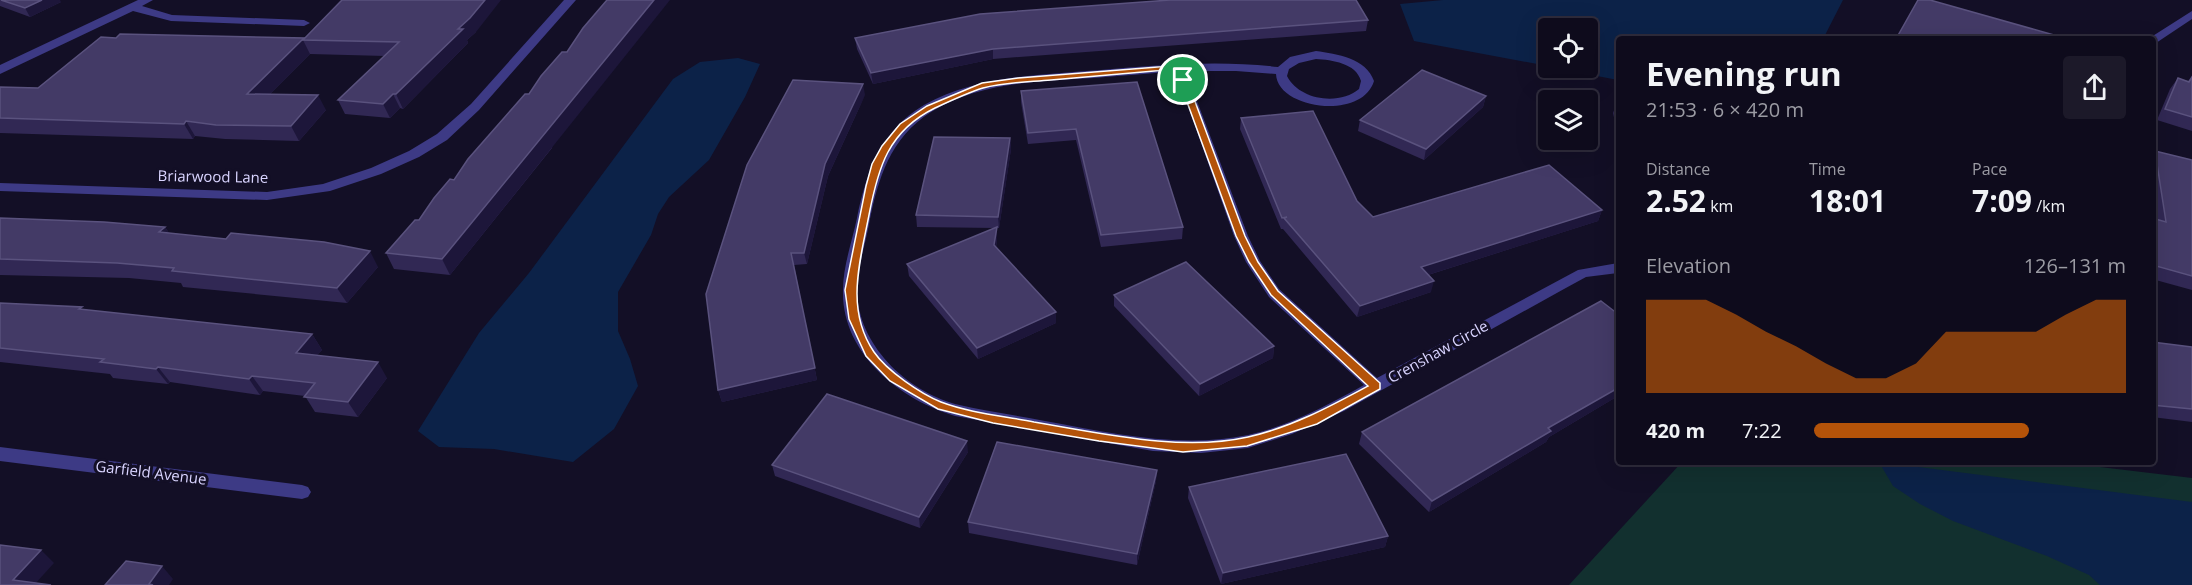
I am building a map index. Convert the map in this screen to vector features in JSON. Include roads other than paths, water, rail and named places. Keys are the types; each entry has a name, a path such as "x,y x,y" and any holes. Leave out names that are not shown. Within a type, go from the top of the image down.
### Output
{"street":[{"path":"0,70 147,0"},
{"name":"Briarwood Lane","path":"0,187 267,196 324,188 376,171 414,154 442,137 475,107 570,0"},
{"path":"132,7 171,18 304,23"},
{"path":"2156,38 2192,14"},
{"path":"1330,56 1343,59 1363,71 1367,79 1366,87 1361,94 1338,102 1309,100 1287,88 1282,81 1281,71 1292,60 1303,57 1330,56"},
{"name":"Crenshaw Circle","path":"1281,71 1216,65 1027,80 982,86 930,107 903,126 886,146 870,186 850,290 854,319 869,354 894,378 938,405 993,418 1099,437 1183,447 1247,442 1313,421 1561,284 1585,273 1616,268"},
{"path":"1181,67 1183,80 1241,236 1253,262 1274,293 1376,386"},
{"name":"Garfield Avenue","path":"0,454 302,492"}],"water":[{"path":"1443,0 1843,0 1825,36 1616,36 1616,80 1598,76 1598,18 1538,18 1538,64 1414,41 1400,4"},
{"path":"738,58 760,64 745,97 709,160 669,197 658,214 651,235 618,292 618,331 638,386 614,429 573,462 494,449 439,447 418,431 479,333 529,273 673,79 700,62"},
{"path":"1881,465 1902,465 2192,502 2192,585 2100,585 2089,575 2047,556 1953,521 1920,504 1893,486"}]}
